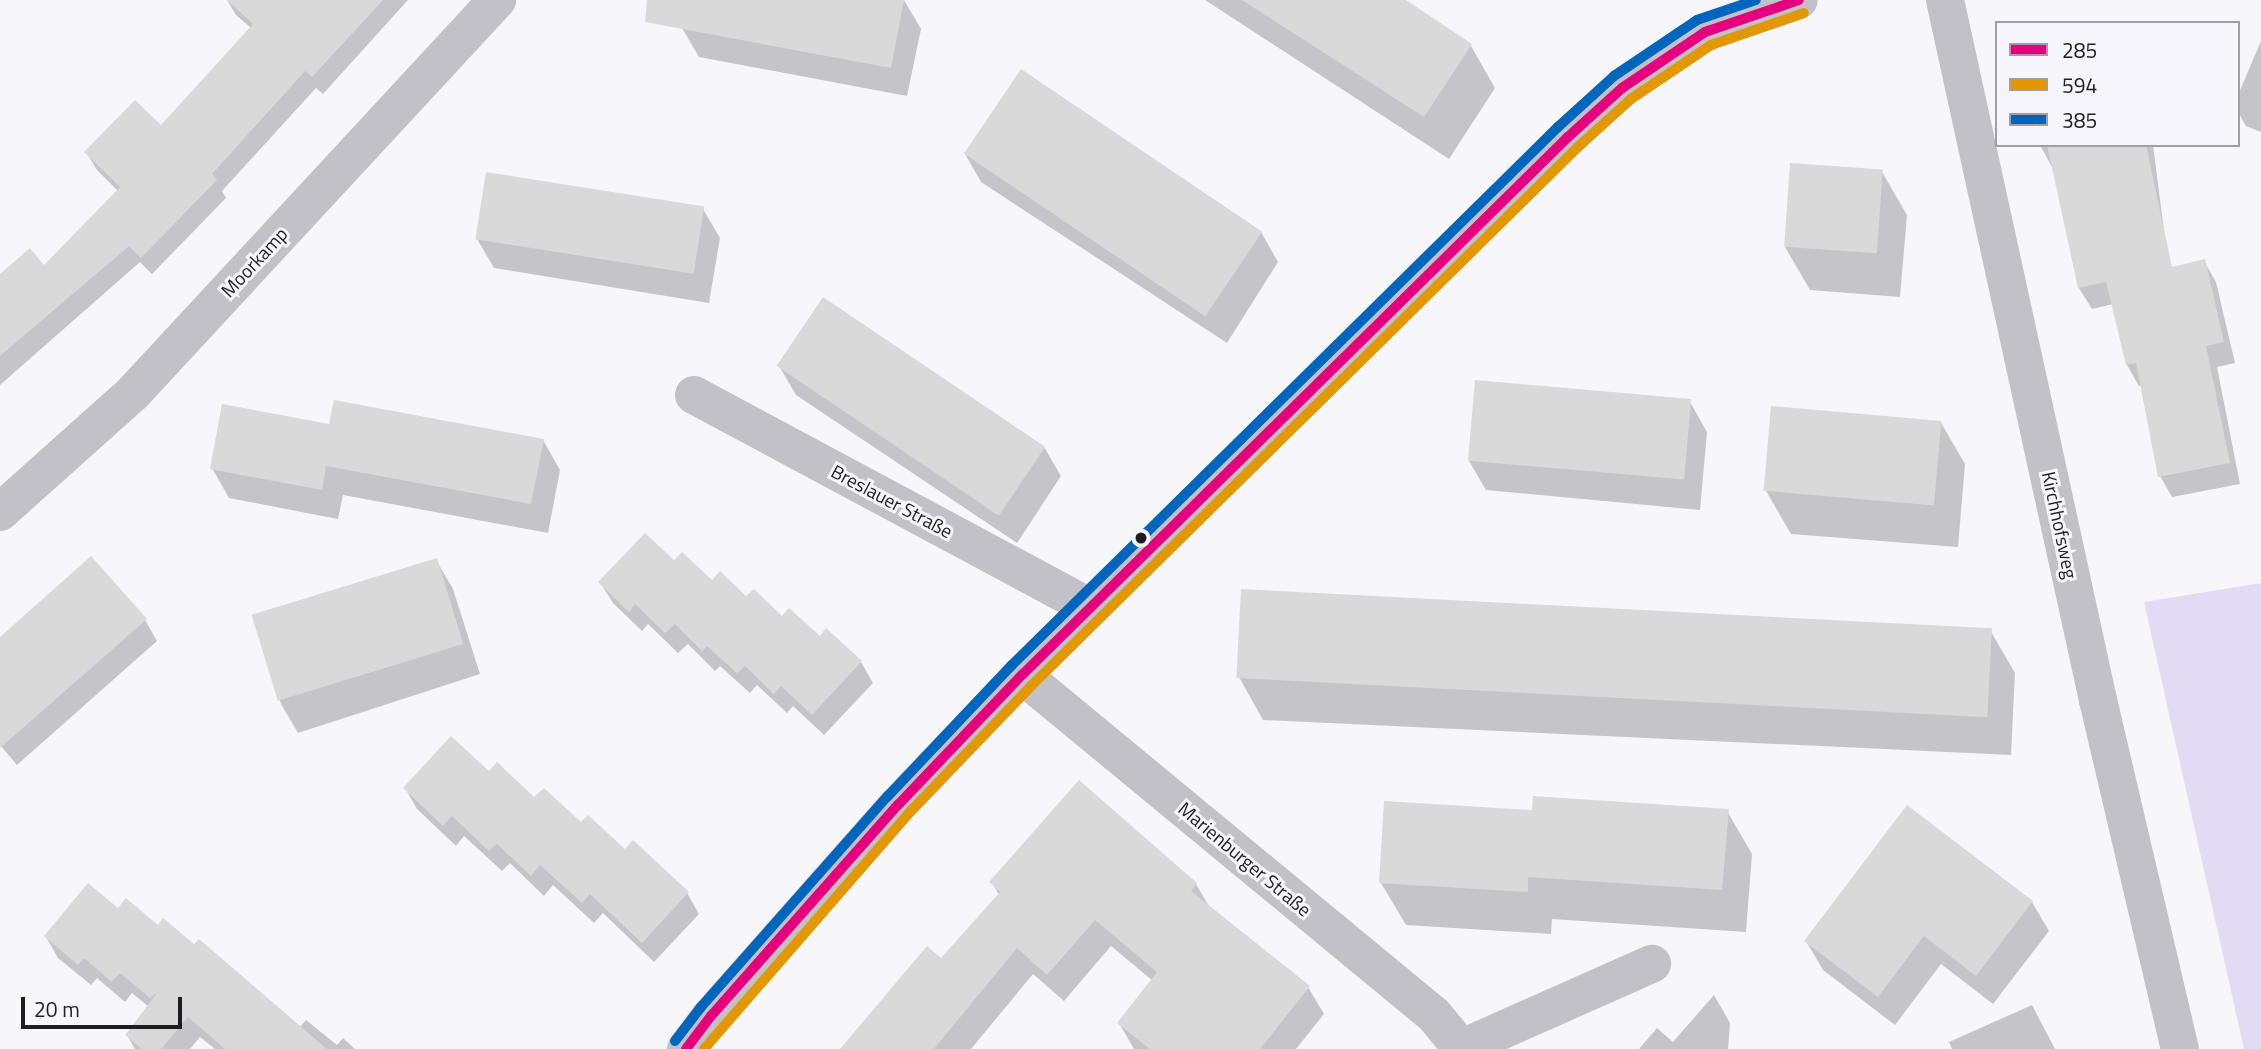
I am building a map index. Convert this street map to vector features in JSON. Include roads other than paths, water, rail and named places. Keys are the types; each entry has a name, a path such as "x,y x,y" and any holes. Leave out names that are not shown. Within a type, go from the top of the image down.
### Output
{"street":[{"name":"Moorkamp","path":"0,512 133,393 497,0"},
{"path":"686,1049 711,1016 889,815 1022,675 1567,137 1622,88 1705,32 1799,0"},
{"name":"Kirchhofsweg","path":"1945,0 2098,699 2180,1049"},
{"name":"Breslauer Straße","path":"695,396 1089,607"},
{"name":"Marienburger Straße","path":"1022,675 1434,1015 1462,1048 1651,964"}]}
